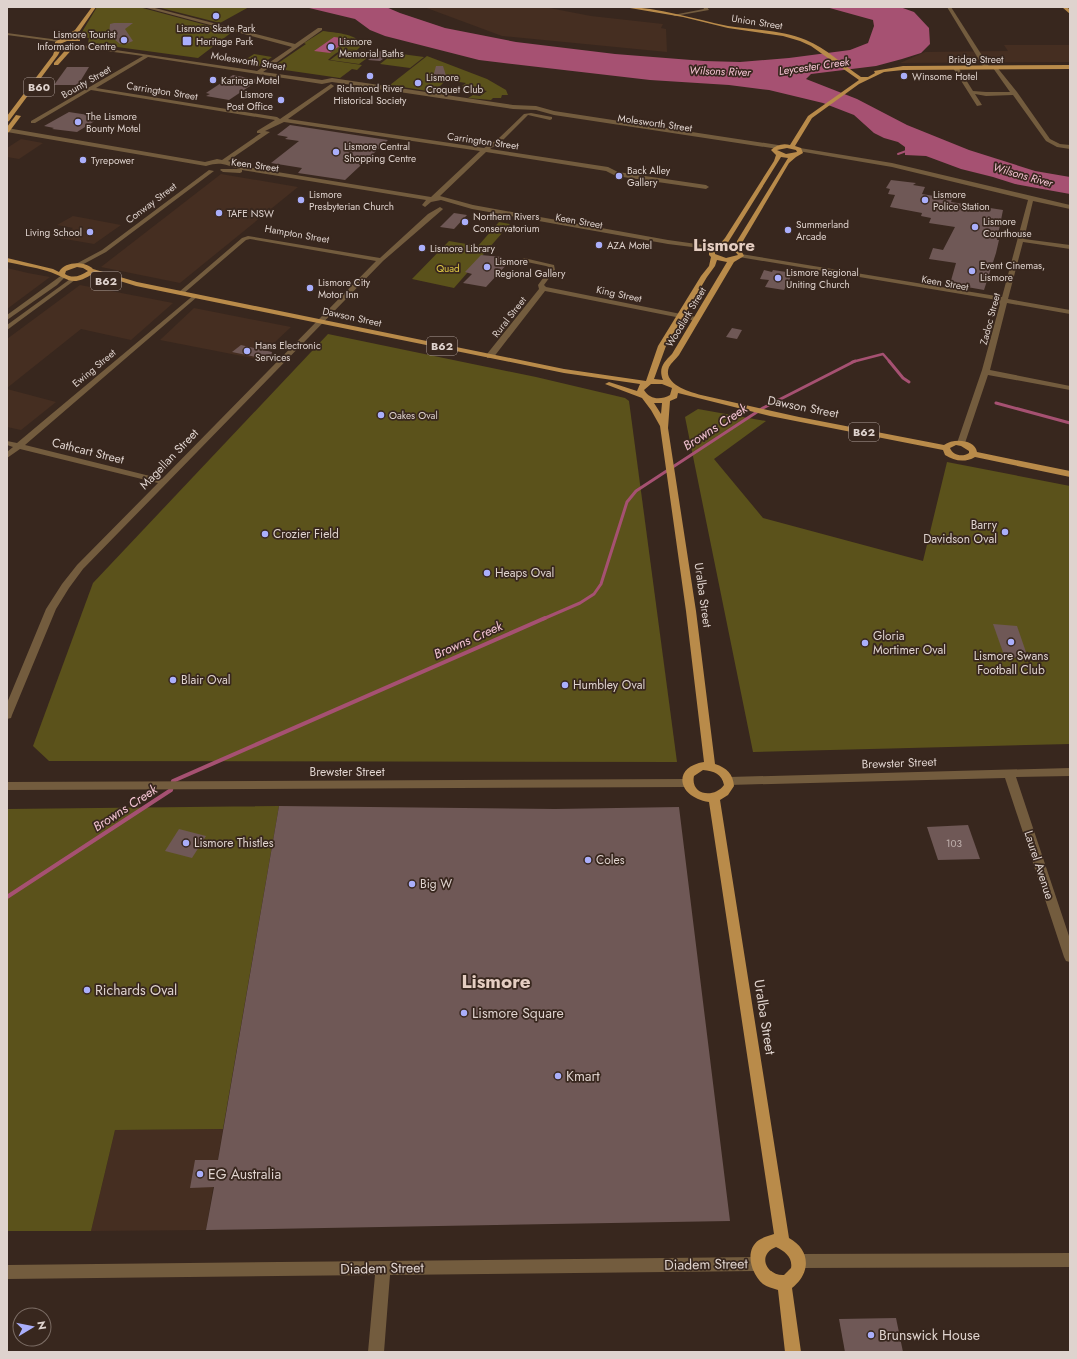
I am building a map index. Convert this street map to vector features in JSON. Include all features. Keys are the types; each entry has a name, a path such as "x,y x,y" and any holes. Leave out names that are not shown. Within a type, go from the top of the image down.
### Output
{"main road":[{"name":"B60","path":"7,120 55,55 60,42 77,31 94,7"},
{"name":"Union Street","path":"626,7 794,38 813,45 861,77"},
{"path":"1064,7 1070,13"},
{"path":"76,44 77,31"},
{"path":"60,42 76,44"},
{"path":"60,42 76,44"},
{"name":"B60","path":"7,130 60,59 76,44"},
{"name":"Bridge Street","path":"792,146 806,121 814,113 861,77 882,71 902,68 1070,68"},
{"path":"713,256 723,260 732,260 739,253 740,241 788,162 800,153 800,150 792,146 777,151"},
{"path":"777,151 794,156"},
{"path":"719,247 728,239 777,161 777,151"},
{"path":"719,247 730,247 739,253"},
{"name":"Woodlark Street","path":"644,396 640,390 648,383 662,346 704,276 712,266 712,251 719,247"},
{"name":"B62","path":"7,255 44,264 84,266 90,269 89,274 75,279 62,276 51,270 7,260"},
{"name":"Woodlark Street","path":"672,386 664,374 665,366 675,355 732,260"},
{"path":"62,276 63,270 73,266"},
{"name":"Dawson Street","path":"90,269 136,284 320,322 564,371 648,383"},
{"name":"Dawson Street","path":"75,279 95,279 136,284"},
{"name":"Dawson Street","path":"564,371 621,387 644,396"},
{"name":"B62","path":"648,383 657,381 672,386"},
{"path":"667,399 674,396 672,386"},
{"name":"Dawson Street","path":"672,386 694,396 726,404 946,448"},
{"name":"B62","path":"644,396 657,400 667,399"},
{"name":"Uralba Street","path":"644,396 655,409 664,428"},
{"name":"Dawson Street","path":"667,399 726,404"},
{"name":"Uralba Street","path":"667,399 664,428 691,611 710,766"},
{"name":"B62","path":"961,443 953,443 946,448 948,453 958,458 966,458 973,454 1070,474"},
{"path":"961,443 970,447 973,450 973,454"},
{"path":"703,766 710,766 722,772 729,781 729,786 724,794 714,798 706,798 694,793 687,783 689,774 693,770 703,766"},
{"name":"Uralba Street","path":"714,798 782,1242"},
{"path":"776,1240 782,1242 793,1249 799,1262 799,1267 794,1277 784,1283 778,1283 765,1276 758,1264 759,1250 763,1245 776,1240"},
{"path":"784,1283 793,1352"}],"street":[{"path":"145,7 295,46"},
{"path":"675,15 707,10 705,7"},
{"path":"949,7 987,68"},
{"path":"259,72 320,29"},
{"path":"7,34 60,42"},
{"name":"Molesworth Street","path":"76,44 333,85 777,151"},
{"name":"Bounty Street","path":"33,122 147,56"},
{"path":"956,68 979,106"},
{"path":"996,68 1048,140 1059,146 1070,147"},
{"path":"253,140 266,133 315,92 322,83"},
{"path":"227,163 253,140 259,132 333,85"},
{"name":"Carrington Street","path":"92,89 280,120 541,158 608,169 616,174 706,187"},
{"path":"971,92 986,94 1015,93"},
{"name":"Molesworth Street","path":"527,113 536,108 777,151"},
{"path":"432,199 443,192 484,150 500,140 527,113 540,114 541,110"},
{"path":"7,130 206,164 216,161 227,163"},
{"path":"800,150 880,163 1031,199 1070,206"},
{"path":"794,156 819,158 940,177"},
{"path":"223,170 229,168 227,163"},
{"name":"Keen Street","path":"227,163 253,170 432,199 445,199 450,202 668,242 694,246 719,247"},
{"path":"206,164 204,167 205,169 211,171"},
{"name":"Keen Street","path":"211,171 223,170 242,172 442,209 455,210 713,256"},
{"name":"Conway Street","path":"73,266 104,251 211,171"},
{"name":"Magellan Street","path":"392,249 398,239 426,206 426,202 432,199"},
{"name":"Zadoc Street","path":"961,443 986,372 1031,199"},
{"name":"Magellan Street","path":"7,715 50,609 80,566 392,249 405,240 428,217 448,206 450,202"},
{"name":"Hampton Street","path":"180,293 244,239 250,237 381,260"},
{"path":"1020,240 1070,247"},
{"name":"Conway Street","path":"90,269 104,251"},
{"name":"Keen Street","path":"739,253 972,298 996,302 1005,301 1070,312"},
{"name":"Rural Street","path":"490,356 542,287 552,270 552,266 548,264 524,260"},
{"path":"7,318 55,284 62,276"},
{"path":"7,328 75,279"},
{"name":"King Street","path":"542,287 696,319"},
{"name":"Ewing Street","path":"7,456 195,296"},
{"path":"986,372 1070,388"},
{"name":"Cathcart Street","path":"7,443 164,482"},
{"name":"Brewster Street","path":"729,781 1070,772"},
{"name":"Laurel Avenue","path":"1008,773 1070,957"},
{"name":"Brewster Street","path":"7,786 687,783"},
{"path":"799,1262 1070,1260"},
{"name":"Diadem Street","path":"7,1272 758,1264"},
{"path":"376,1352 382,1268"}],"shaded area":[{"path":"424,7 544,7 591,16 663,24 661,28 666,29 667,52 502,36"},
{"path":"1004,45 1070,45 1070,62 900,63 925,52 1008,51"},
{"path":"21,139 43,143 19,159 7,157 7,148"},
{"name":"TAFE NSW","path":"221,174 298,187 180,283 101,267"},
{"name":"Living School","path":"73,216 121,225 94,244 59,238 73,228 57,225"},
{"path":"7,268 28,273 50,277 7,309"},
{"path":"80,285 173,303 131,340 81,329 7,388 7,339"},
{"path":"194,308 291,327 257,359 160,340"},
{"path":"7,389 56,402 21,430 7,427"},
{"path":"223,1129 206,1230 91,1231 115,1130"}],"green space":[{"name":"Heritage Park","path":"97,7 139,7 232,32 198,58 88,43 89,38 79,37"},
{"path":"157,7 249,7 220,23"},
{"path":"323,31 349,36 359,40 363,44 357,50 348,49 334,54 328,60 362,65 357,70 352,69 340,78 271,68 306,44 304,43"},
{"path":"345,49 374,53 359,64 330,60"},
{"path":"394,53 424,57 410,68 380,64"},
{"path":"254,54 272,57 258,67 239,64"},
{"path":"427,56 487,79 506,90 508,95 502,95 501,98 493,98 491,100 468,98 473,95 480,96 487,91 462,86 466,83 446,80 434,92 390,85"},
{"name":"Quad","path":"499,222 510,224 454,288 412,279 449,241 478,246"},
{"path":"328,334 536,377 625,398 629,401 677,762 49,761 33,746 93,583"},
{"path":"698,409 766,421 714,459 763,518 923,561 947,462 1070,486 1070,744 753,752 685,417"},
{"path":"279,806 223,1129 115,1130 91,1231 7,1231 7,809"}],"water":[{"path":"305,7 386,7 445,28 516,42 615,54 704,61 740,62 789,58 850,50 868,43 874,26 873,20 826,7 900,7 914,12 929,28 930,44 921,53 876,66 811,74 806,79 857,99 907,125 969,150 1035,171 1070,177 1070,194 1015,184 961,169 926,156 905,155 905,147 898,142 874,133 854,115 823,103 769,90 729,85 650,80 479,60 385,36 370,30 355,19"},
{"name":"Lismore Memorial Baths","path":"334,37 349,39 330,53 314,51"}],"building":[{"path":"133,23 125,29 133,41 126,44 120,44 109,35 110,24"},
{"path":"379,51 392,53 380,61 368,60"},
{"path":"436,66 443,66 447,79 433,77"},
{"path":"67,67 89,67 78,85 54,85"},
{"path":"233,75 259,80 229,100 206,96 210,94 206,93"},
{"name":"The Lismore Bounty Motel","path":"69,112 101,117 77,132 52,129 54,128 44,126"},
{"name":"Lismore Central Shopping Centre","path":"290,125 388,140 345,180 298,173 302,168 271,163 299,141 285,139 288,137 277,135"},
{"path":"891,180 916,183 913,185 925,187 922,194 952,199 951,202 1003,210 996,253 984,290 950,284 956,263 929,259 933,248 943,250 955,227 929,223 931,218 921,216 922,213 890,207 895,195 888,194 890,189 886,188"},
{"path":"454,213 467,215 454,229 440,227"},
{"name":"Lismore Regional Gallery","path":"481,255 502,257 500,260 509,262 486,287 463,283 472,274 465,272"},
{"name":"Lismore Regional Uniting Church","path":"764,270 793,273 784,290 765,287 769,280 760,279"},
{"path":"732,328 742,330 737,339 726,337"},
{"name":"Hans Electronic Services","path":"241,345 272,352 270,360 232,352"},
{"name":"Lismore Swans Football Club","path":"993,624 1017,626 1028,658 1005,658"},
{"name":"Lismore Square","path":"279,806 555,809 679,807 730,1221 206,1230 214,1187 190,1188 195,1160 218,1160"},
{"path":"968,825 980,859 938,860 927,827"},
{"name":"Lismore Thistles","path":"179,829 206,836 192,858 165,851"},
{"name":"Brunswick House","path":"896,1318 903,1352 845,1352 839,1319"}],"waterway":[{"name":"Browns Creek","path":"898,154 909,150"},
{"name":"Browns Creek","path":"854,361 883,354 890,362"},
{"name":"Browns Creek","path":"543,619 580,603 594,594 601,584 627,502 636,491 763,408 854,361"},
{"path":"889,361 903,378 909,382"},
{"path":"996,403 1070,423"},
{"name":"Browns Creek","path":"7,897 171,790 173,781 545,618"}],"place":[{"name":"Lismore Skate Park","path":"216,16"},
{"name":"Lismore Tourist Information Centre","path":"124,40"},
{"name":"Heritage Park","path":"187,41"},
{"name":"Lismore Memorial Baths","path":"331,47"},
{"name":"Richmond River Historical Society","path":"370,76"},
{"name":"Winsome Hotel","path":"904,76"},
{"name":"Karinga Motel","path":"213,80"},
{"name":"Lismore Croquet Club","path":"418,83"},
{"name":"Lismore Post Office","path":"281,100"},
{"name":"The Lismore Bounty Motel","path":"78,122"},
{"name":"Lismore Central Shopping Centre","path":"336,152"},
{"name":"Tyrepower","path":"83,160"},
{"name":"Back Alley Gallery","path":"619,176"},
{"name":"Lismore Presbyterian Church","path":"301,200"},
{"name":"Lismore Police Station","path":"925,200"},
{"name":"TAFE NSW","path":"219,213"},
{"name":"Northern Rivers Conservatorium","path":"465,222"},
{"name":"Lismore Courthouse","path":"975,227"},
{"name":"Summerland Arcade","path":"788,230"},
{"name":"Living School","path":"90,232"},
{"name":"AZA Motel","path":"599,245"},
{"name":"Lismore Library","path":"422,248"},
{"name":"Lismore Regional Gallery","path":"487,267"},
{"name":"Event Cinemas, Lismore","path":"972,271"},
{"name":"Lismore Regional Uniting Church","path":"778,278"},
{"name":"Lismore City Motor Inn","path":"310,288"},
{"name":"Hans Electronic Services","path":"247,351"},
{"name":"Oakes Oval","path":"381,415"},
{"name":"Barry Davidson Oval","path":"1005,532"},
{"name":"Crozier Field","path":"265,534"},
{"name":"Heaps Oval","path":"487,573"},
{"name":"Lismore Swans Football Club","path":"1011,642"},
{"name":"Gloria Mortimer Oval","path":"865,643"},
{"name":"Blair Oval","path":"173,680"},
{"name":"Humbley Oval","path":"565,685"},
{"name":"Lismore Thistles","path":"186,843"},
{"name":"Coles","path":"588,860"},
{"name":"Big W","path":"412,884"},
{"name":"Richards Oval","path":"87,990"},
{"name":"Lismore Square","path":"464,1013"},
{"name":"Kmart","path":"558,1076"},
{"name":"EG Australia","path":"200,1174"},
{"name":"Brunswick House","path":"871,1335"}],"district":[{"name":"Lismore","path":"724,245"},
{"name":"Lismore","path":"496,981"}],"water label":[{"name":"Leycester Creek","path":"814,66"},
{"name":"Wilsons River","path":"720,71"},
{"name":"Wilsons River","path":"1023,175"}]}
